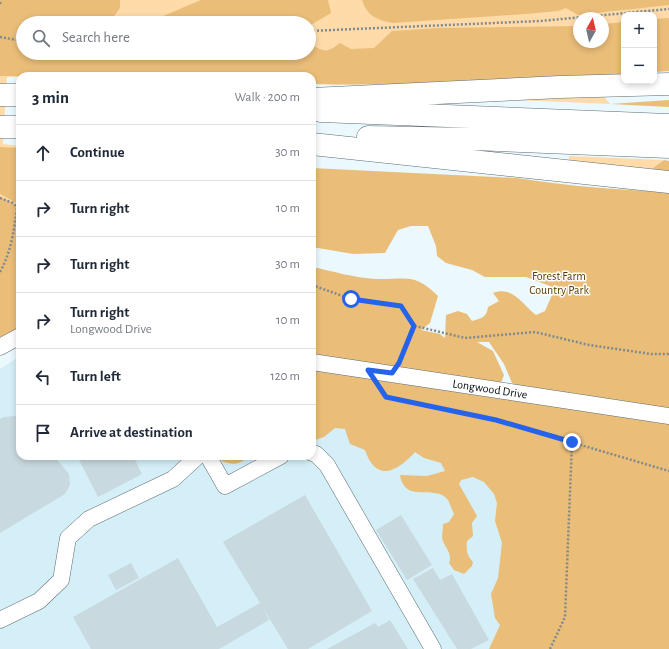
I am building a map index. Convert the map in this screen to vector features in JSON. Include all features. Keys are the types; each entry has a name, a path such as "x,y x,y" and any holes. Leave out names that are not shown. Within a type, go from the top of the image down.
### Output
{"highway":[{"path":"657,80 669,79"},
{"path":"606,86 623,84"},
{"path":"316,99 669,84"},
{"path":"316,111 669,125"},
{"path":"316,136 473,139 669,147"},
{"path":"316,144 669,182"}],"street":[{"path":"0,347 16,338"},
{"name":"Longwood Drive","path":"316,363 669,416"},
{"path":"316,454 327,465 432,649"},
{"path":"0,620 39,601 61,580 68,538 89,519 173,479 194,460"},
{"path":"210,460 225,486 274,460"}],"path":[{"path":"0,4 1,0"},
{"path":"316,31 540,21 669,9"},
{"path":"0,37 16,40"},
{"path":"0,198 13,203 16,207"},
{"path":"0,272 7,259 16,215"},
{"path":"316,286 351,299 401,306 414,326 464,338 535,332 589,345 651,354 669,354"},
{"path":"392,373 399,363 414,326"},
{"path":"368,370 386,397 496,420 669,470"},
{"path":"550,649 565,617 572,442"}],"shaded area":[{"path":"0,0 669,0 669,71 657,72 657,12 621,12 621,74 338,85 316,84 316,72 16,72 16,77 7,77 3,144 16,146 16,331 0,340"},
{"path":"602,94 610,104 515,100"},
{"path":"569,156 664,160 649,171 569,163"},
{"path":"16,359 16,460 316,460 316,410 508,485 501,639 495,649 0,649 0,369"}],"green space":[{"path":"0,0 120,0 120,8 114,16 16,16 16,60 316,60 316,47 323,50 329,50 340,43 351,49 374,48 392,31 438,28 573,26 573,48 609,48 609,23 621,22 621,74 546,79 390,84 316,84 316,72 16,72 16,76 0,76"},
{"path":"201,0 328,0 331,13 316,22 316,16 163,16"},
{"path":"362,0 669,0 669,5 605,12 573,12 566,8 558,11 526,14 393,23 377,19 370,14"},
{"path":"669,18 669,71 657,72 657,19"},
{"path":"669,100 669,107 610,104"},
{"path":"0,147 16,148 16,203 0,194"},
{"path":"664,160 669,161 669,174 649,171"},
{"name":"Forest Farm Country Park","path":"316,168 517,178 593,187 669,192 669,414 521,388 512,383 504,364 489,342 477,342 493,351 504,375 501,383 413,371 403,367 384,369 351,360 341,361 328,359 316,354 316,268 360,277 376,279 402,278 415,280 422,283 438,296 430,323 421,330 440,334 445,338 446,315 458,311 467,314 472,321 481,318 485,315 488,307 499,301 493,293 500,291 512,294 536,315 545,311 552,295 550,286 526,277 485,277 472,270 446,263 437,256 436,246 428,226 411,226 398,230 385,253 353,254 316,248"},
{"path":"0,197 12,202 16,206 16,331 0,341"},
{"path":"316,367 669,424 669,649 489,649 500,625 495,618 491,594 498,578 502,543 495,521 497,503 494,494 484,482 473,477 461,480 459,484 477,516 472,523 473,536 467,541 468,555 473,562 472,566 464,574 454,570 449,563 450,556 442,538 443,524 449,522 454,514 448,500 443,495 436,493 414,492 408,489 403,484 400,475 427,476 445,471 441,463 424,458 415,452 401,465 394,469 387,471 381,470 375,467 365,450 350,444 345,429 335,428 324,437 316,440"},
{"path":"220,460 244,460 236,464"}],"building":[{"path":"16,416 16,460 57,460 69,474 70,485 65,494 0,533 0,419 4,417"},
{"path":"79,460 135,460 142,474 98,497"},
{"path":"305,495 372,611 308,649 288,649 263,608 269,620 219,649 91,649 73,617 178,558 217,627 260,603 223,542"},
{"path":"401,515 432,565 407,580 376,530"},
{"path":"131,563 139,578 116,590 108,575"},
{"path":"433,568 440,580 452,574 489,640 471,649 457,649 413,579"},
{"path":"390,620 408,649 327,649 375,623 378,627"}],"route":[{"path":"351,299 401,306 414,326 399,363 392,373 368,370 386,397 496,420 572,442"}]}
